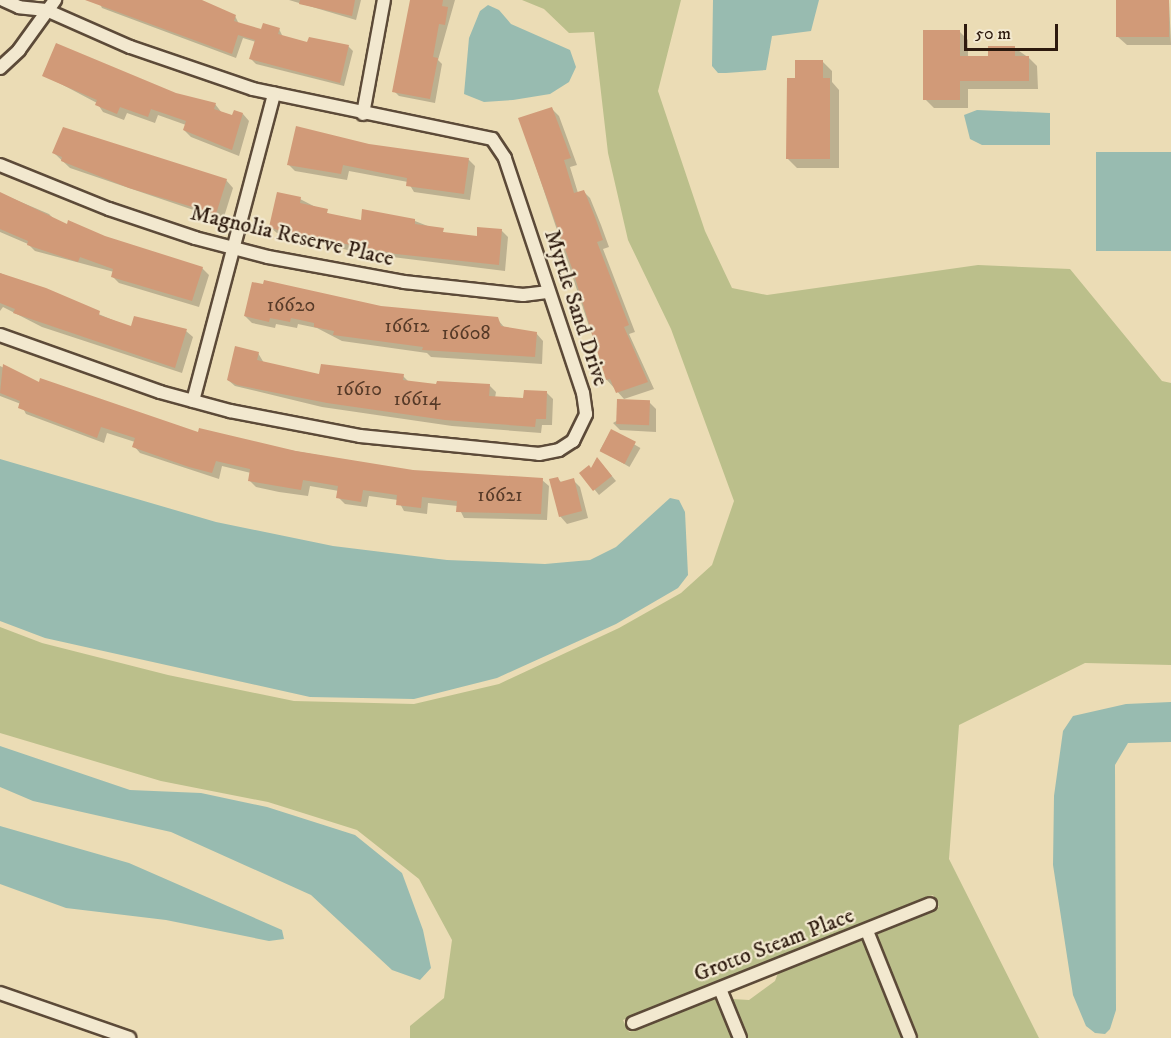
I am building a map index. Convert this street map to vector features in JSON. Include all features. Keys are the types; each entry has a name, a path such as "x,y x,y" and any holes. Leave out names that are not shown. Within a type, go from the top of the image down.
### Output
{"street":[{"name":"Myrtle Sand Drive","path":"0,335 194,401 370,437 510,453 560,450 573,441 586,414 584,393 505,158 492,139 465,130 363,114 274,94 130,47 46,10 19,8 3,0"},
{"name":"Myrtle Sand Drive","path":"37,0 46,10"},
{"path":"0,68 19,50 55,0"},
{"path":"363,114 384,0"},
{"path":"194,401 274,94"},
{"name":"Magnolia Reserve Place","path":"0,165 109,209 235,248 404,282 523,295 549,292"},
{"name":"Grotto Steam Place","path":"633,1023 930,904"},
{"path":"867,931 910,1038"},
{"path":"720,989 740,1038"},
{"path":"0,993 129,1038"}],"green space":[{"path":"522,0 681,0 658,91 705,231 732,288 767,295 978,265 1070,269 1162,381 1171,383 1171,665 1085,663 959,725 949,859 1039,1038 919,1038 915,1034 876,935 939,907 933,895 623,1020 629,1032 716,998 733,1038 410,1038 410,1026 444,998 452,940 419,879 357,830 268,802 161,781 0,733 0,627 42,643 168,675 294,701 414,704 499,684 619,628 681,593 712,565 734,501 671,329 628,240 608,153 594,32 569,33 544,9"},
{"path":"863,940 901,1038 748,1038 732,999 749,1000 775,981 778,973"}],"water":[{"path":"713,0 819,0 811,31 772,36 766,70 718,73 712,66"},
{"path":"488,5 499,10 511,24 570,50 576,67 569,82 550,94 513,100 484,102 464,94 469,38 480,11"},
{"path":"977,110 1050,113 1050,145 982,145 970,139 964,115"},
{"path":"1096,152 1171,152 1171,251 1096,251"},
{"path":"0,459 216,522 333,546 447,560 545,564 590,560 616,547 670,498 679,500 685,512 688,575 678,588 616,624 497,678 414,699 310,697 45,638 0,621"},
{"path":"1171,702 1171,742 1128,743 1115,765 1116,1010 1110,1029 1105,1034 1095,1033 1086,1026 1073,995 1053,865 1054,796 1063,731 1073,716 1126,704"},
{"path":"0,746 130,790 201,793 267,807 355,835 402,873 423,930 431,968 420,980 392,970 311,895 171,832 33,801 0,787"},
{"path":"0,826 129,863 282,930 284,939 269,941 166,920 66,908 0,884"}],"building":[{"path":"85,0 202,0 236,15 234,21 261,29 263,23 280,28 278,34 307,42 309,37 349,45 340,83 249,59 255,40 238,35 232,54"},
{"path":"300,0 355,0 352,16 299,4"},
{"path":"410,0 443,0 442,6 448,7 445,25 439,24 433,57 438,58 430,99 392,92"},
{"path":"1116,0 1169,0 1169,37 1116,37"},
{"path":"923,30 960,30 960,56 988,56 988,46 1015,46 1015,56 1029,56 1029,81 960,81 960,100 923,100"},
{"path":"56,43 176,93 216,103 214,109 232,115 234,110 243,113 232,150 183,130 186,121 151,109 148,117 120,107 117,114 95,105 97,100 42,76"},
{"path":"795,60 823,60 823,78 830,78 830,159 786,159 787,78 795,78"},
{"path":"552,107 571,158 564,160 574,193 584,190 595,217 603,240 597,242 629,325 624,327 648,382 616,393 610,379 606,380 573,271 518,118"},
{"path":"296,126 369,144 469,158 464,194 406,186 407,178 343,165 341,174 287,165"},
{"path":"63,127 227,179 216,214 129,188 61,161 62,157 52,153"},
{"path":"0,192 67,224 68,220 105,236 203,267 192,301 111,277 113,269 80,257 78,262 27,245 28,241 0,229"},
{"path":"277,192 301,197 300,203 328,209 327,213 361,220 362,209 415,219 415,224 444,228 443,232 477,236 477,227 502,229 499,265 396,254 280,231 269,227"},
{"path":"0,273 46,288 100,311 99,315 131,326 134,316 187,329 175,368 13,313 15,309 0,303"},
{"path":"264,280 381,306 498,317 501,326 537,332 535,357 422,350 423,347 333,335 334,331 314,327 314,323 291,318 290,322 270,318 269,322 244,316 252,282 263,284"},
{"path":"235,346 259,352 257,360 319,374 321,364 404,374 403,380 436,384 437,381 490,384 489,396 523,398 524,390 547,391 546,419 536,419 535,427 445,420 327,403 237,385 227,380"},
{"path":"3,364 39,382 40,378 198,432 199,428 296,451 413,470 543,478 541,514 456,512 457,501 422,497 421,508 396,505 397,495 363,490 361,502 336,498 338,486 303,480 301,490 248,481 250,469 216,461 212,473 189,467 132,447 135,438 101,427 97,438 18,408 20,401 0,393"},
{"path":"617,399 650,400 649,425 616,424"},
{"path":"611,429 636,442 625,464 600,451"},
{"path":"597,457 612,476 593,491 579,473 589,465 591,468"},
{"path":"558,477 560,482 574,478 582,511 559,517 549,479"}]}
